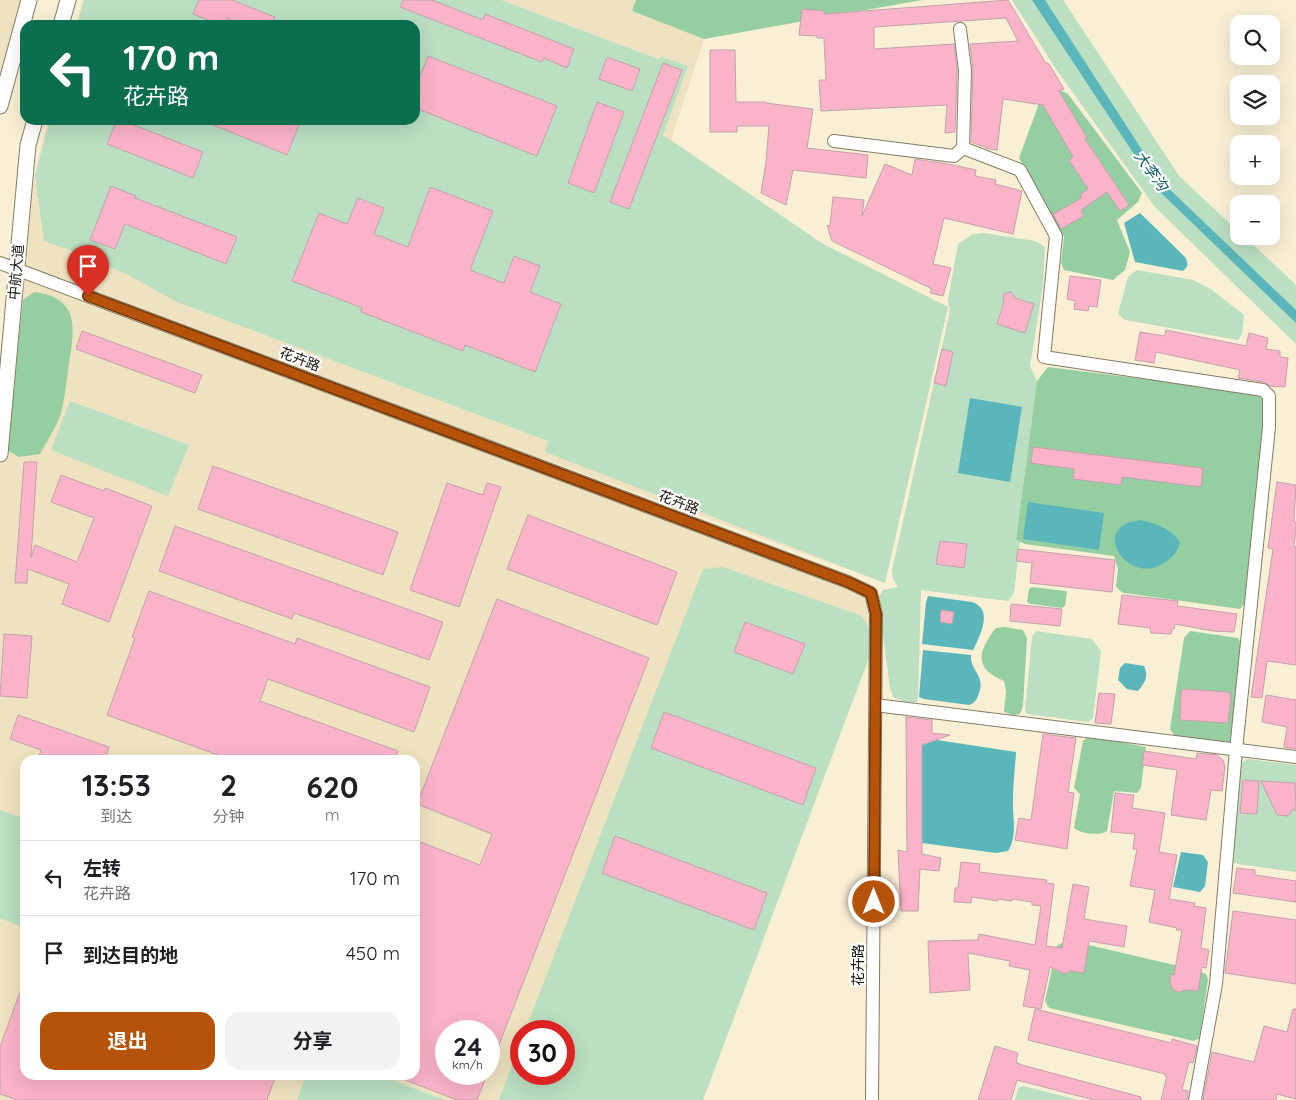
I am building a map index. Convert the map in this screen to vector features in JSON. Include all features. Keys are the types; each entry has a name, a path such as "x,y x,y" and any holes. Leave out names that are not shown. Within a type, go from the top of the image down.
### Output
{"main road":[{"path":"24,20 29,0"},
{"path":"62,20 68,0"},
{"path":"0,106 20,33"},
{"name":"中航大道","path":"0,454 28,146 34,125"}],"street":[{"path":"834,141 954,156 962,148 965,70 960,29"},
{"path":"962,148 1020,170 1056,236 1044,357 1263,390 1269,396 1269,427 1236,750 1216,984 1195,1100"},
{"name":"花卉路","path":"0,263 848,582 871,593 876,614 872,1100"},
{"path":"875,705 1296,757"}],"shaded area":[{"path":"0,0 29,0 24,20 20,20 20,33 0,106"},
{"path":"83,0 636,0 632,11 704,39 671,140 823,244 948,307 885,583 72,288 871,593 876,639 703,1100 0,1100 0,454 16,268 40,150 48,125 420,125 420,20 77,20"}],"green space":[{"path":"84,0 501,0 658,59 662,57 688,66 663,135 823,244 948,307 885,583 545,452 548,441 177,302 128,275 44,241 35,175 49,125 420,125 420,20 78,20"},
{"path":"636,0 922,0 704,39 632,11"},
{"path":"1012,0 1063,0 1180,177 1230,224 1230,245 1254,245 1296,285 1296,344 1155,207 1056,69"},
{"path":"1060,90 1068,94 1142,193 1138,202 1117,220 1130,252 1125,270 1113,280 1064,270 1061,263 1064,237 1019,158 1041,98"},
{"path":"984,233 1035,241 1045,247 1043,286 1030,366 1037,381 1016,540 1020,542 1014,593 1008,601 921,590 918,698 917,702 908,703 893,697 890,688 878,598 883,590 898,587 893,579 892,570 950,311 948,300 958,244 973,234"},
{"path":"1137,270 1193,280 1212,290 1244,315 1242,334 1238,340 1125,320 1118,314 1128,277"},
{"path":"34,292 50,296 61,302 68,310 72,320 72,343 64,402 57,423 40,454 19,457 7,450 23,300"},
{"path":"1048,367 1256,393 1262,399 1266,410 1248,594 1240,609 1124,593 1116,586 1118,569 1114,556 1025,544 1016,540 1037,381"},
{"path":"70,401 189,445 168,496 51,450"},
{"path":"723,567 862,616 876,639 703,1100 499,1100 510,1070 510,1085 575,1085 575,1020 529,1020 703,569"},
{"path":"1032,587 1067,592 1065,606 1062,608 1027,602 1029,589"},
{"path":"1005,627 1023,630 1027,638 1023,706 1020,714 1013,715 1004,712 1006,691 1004,681 987,670 983,665 982,658 982,651 990,636 996,628"},
{"path":"1036,631 1092,639 1101,651 1093,718 1088,722 1027,714 1025,711 1032,637"},
{"path":"1190,631 1238,638 1243,647 1232,740 1225,745 1176,738 1170,729 1184,638"},
{"path":"1089,736 1146,747 1141,788 1137,793 1114,791 1107,831 1095,834 1085,833 1074,828 1080,794 1074,788 1083,741"},
{"path":"1247,759 1296,765 1296,872 1232,862 1240,764"},
{"path":"0,810 20,817 20,926 0,918"},
{"path":"1067,940 1196,970 1206,974 1208,979 1200,1038 1194,1041 1049,1008 1045,1001 1057,946"},
{"path":"304,1080 391,1080 445,1100 297,1100"},
{"path":"1023,1086 1078,1100 1015,1100 1018,1088"}],"water":[{"name":"大李沟","path":"1032,0 1045,0 1164,184 1296,310 1296,323 1157,189"},
{"path":"1140,213 1185,257 1187,264 1183,271 1135,262 1124,223"},
{"path":"970,398 1022,407 1010,482 958,473"},
{"path":"1028,502 1104,513 1099,550 1023,539"},
{"path":"1141,520 1163,527 1180,542 1173,556 1154,568 1140,568 1128,563 1120,554 1115,543 1116,533 1125,524"},
{"path":"928,596 972,602 979,605 984,617 982,631 973,650 922,644"},
{"path":"923,650 971,655 972,664 979,677 981,687 977,699 969,705 919,697"},
{"path":"1125,663 1144,666 1146,679 1138,691 1127,689 1118,680 1120,668"},
{"path":"937,740 1016,752 1013,794 1014,832 1008,851 996,853 922,843 922,745"},
{"path":"1181,852 1203,855 1208,862 1205,886 1200,892 1173,887"}],"building":[{"path":"199,0 232,0 275,17 274,20 232,20 227,18 226,20 208,20 193,14"},
{"path":"403,0 432,0 483,20 485,14 574,49 567,68 544,58 542,62 400,7"},
{"path":"1008,0 1045,62 1049,64 1064,89 1059,91 1087,138 1085,139 1129,205 1120,211 1107,192 1081,210 1084,216 1061,229 1053,214 1082,198 1080,195 1088,189 1069,160 1073,157 1043,105 1003,99 997,150 971,142 973,70 970,44 1018,41 1006,18 874,27 874,49 954,44 957,70 955,132 945,133 947,105 821,111 819,80 826,80 824,38 799,35 802,9 824,11 824,14"},
{"path":"710,50 735,50 736,102 766,102 813,109 807,148 868,155 866,178 793,170 786,205 761,193 769,126 737,126 737,132 710,132"},
{"path":"428,56 557,106 537,156 420,110 420,76"},
{"path":"607,57 640,69 632,91 599,79"},
{"path":"663,63 682,70 629,209 610,202"},
{"path":"597,102 624,112 594,193 568,183"},
{"path":"115,125 134,125 203,152 193,178 107,144"},
{"path":"213,125 299,125 287,155"},
{"path":"915,159 976,170 975,176 996,180 995,184 1022,191 1013,234 944,218 933,264 951,268 943,296 930,293 932,289 832,241 827,225 830,226 833,197 864,200 862,216 885,164 912,175"},
{"path":"111,186 136,196 135,198 237,237 226,264 125,224 115,249 90,240"},
{"path":"430,187 493,211 470,270 504,283 514,256 540,266 530,292 561,304 535,372 465,345 463,351 361,312 362,308 292,281 319,213 347,224 358,198 384,208 374,234 408,247"},
{"path":"1070,276 1101,280 1097,307 1089,306 1088,311 1074,309 1075,301 1067,299"},
{"path":"1011,292 1015,298 1034,304 1025,333 997,324 1004,302 1003,295"},
{"path":"1166,330 1246,346 1249,333 1268,338 1266,349 1280,351 1280,357 1288,358 1285,387 1270,386 1264,382 1238,378 1240,370 1156,352 1154,363 1135,360 1140,332 1165,336"},
{"path":"82,331 202,375 195,393 76,349"},
{"path":"942,349 953,352 946,386 934,383"},
{"path":"1033,447 1203,468 1201,487 1122,477 1121,485 1073,479 1074,469 1031,463"},
{"path":"24,462 37,462 31,558 35,545 77,562 94,518 51,502 61,475 104,491 105,488 152,506 109,622 62,604 69,584 28,569 27,583 15,583"},
{"path":"213,466 398,532 383,575 198,509"},
{"path":"1277,482 1296,485 1294,546 1296,547 1296,665 1267,661 1262,698 1251,697 1273,549 1268,548"},
{"path":"447,483 483,495 487,483 501,487 459,607 410,590"},
{"path":"528,515 677,572 657,625 507,569"},
{"path":"175,526 443,622 429,660 294,613 292,619 159,571"},
{"path":"940,541 967,544 964,568 936,564"},
{"path":"1018,549 1115,560 1112,592 1030,583 1032,563 1016,561"},
{"path":"149,591 295,644 297,638 430,687 414,732 268,679 260,701 398,751 396,755 218,755 107,715 135,638 132,637"},
{"path":"1122,595 1178,601 1177,606 1237,614 1234,632 1213,631 1175,624 1171,634 1151,633 1150,628 1118,624"},
{"path":"497,599 649,658 500,1042 500,1020 435,1020 435,1085 483,1085 477,1100 457,1100 405,1080 420,1080 420,842 480,865 492,834 420,805 420,796"},
{"path":"1011,604 1062,609 1060,626 1010,621"},
{"path":"941,610 954,612 952,624 940,622"},
{"path":"745,622 805,644 793,674 734,652"},
{"path":"4,634 32,636 27,698 0,696"},
{"path":"1184,689 1228,692 1231,695 1228,723 1180,720 1181,691"},
{"path":"1099,693 1115,694 1111,724 1095,723"},
{"path":"1266,695 1296,700 1296,749 1284,747 1287,727 1262,722"},
{"path":"664,712 816,768 803,805 651,748"},
{"path":"18,715 109,747 107,755 39,755 41,750 10,739"},
{"path":"906,717 932,720 932,733 950,735 922,745 922,854 941,858 939,871 920,869 918,911 901,911 898,850 907,852"},
{"path":"1043,734 1076,738 1068,792 1074,793 1067,849 1015,840 1019,818 1031,820"},
{"path":"1144,751 1196,759 1197,753 1217,755 1223,760 1225,767 1222,791 1211,790 1206,820 1171,815 1177,770 1142,765"},
{"path":"1243,780 1259,781 1257,814 1240,813"},
{"path":"1261,781 1295,783 1296,810 1292,810 1287,816 1277,815"},
{"path":"1115,793 1134,795 1132,808 1165,813 1159,852 1177,855 1169,899 1195,903 1194,906 1206,908 1201,948 1209,950 1206,968 1202,967 1198,991 1184,990 1179,992 1173,990 1170,983 1171,974 1174,975 1182,930 1149,922 1155,890 1130,886 1137,849 1133,849 1135,834 1111,832"},
{"path":"615,836 767,893 754,930 602,873"},
{"path":"961,862 980,864 979,872 1047,880 1046,883 1054,884 1046,946 1062,948 1073,884 1089,887 1084,919 1127,926 1124,947 1089,941 1084,973 1070,971 1065,974 1050,967 1041,1009 1023,1006 1030,970 1009,966 1010,961 968,953 970,990 930,993 928,941 978,940 979,934 1035,945 1041,906 1032,905 1032,902 1012,899 1012,901 998,899 998,901 972,897 971,903 954,902 955,888 958,888"},
{"path":"1237,868 1255,870 1255,875 1296,881 1296,902 1233,893"},
{"path":"1233,911 1296,920 1296,984 1225,973"},
{"path":"20,992 20,1080 274,1080 267,1100 17,1100 0,1094 0,1047"},
{"path":"1035,1009 1171,1043 1172,1039 1197,1046 1193,1063 1189,1062 1182,1090 1188,1091 1187,1100 1161,1100 1167,1076 1165,1074 1028,1040"},
{"path":"1293,1009 1296,1009 1296,1099 1277,1094 1276,1100 1203,1100 1212,1052 1254,1062 1264,1026 1287,1032"},
{"path":"995,1046 1018,1053 1016,1062 1022,1065 1141,1097 1141,1100 1094,1100 1017,1080 1011,1100 978,1100"}],"route":[{"path":"88,296 848,582 871,593 876,614 874,902"}]}
